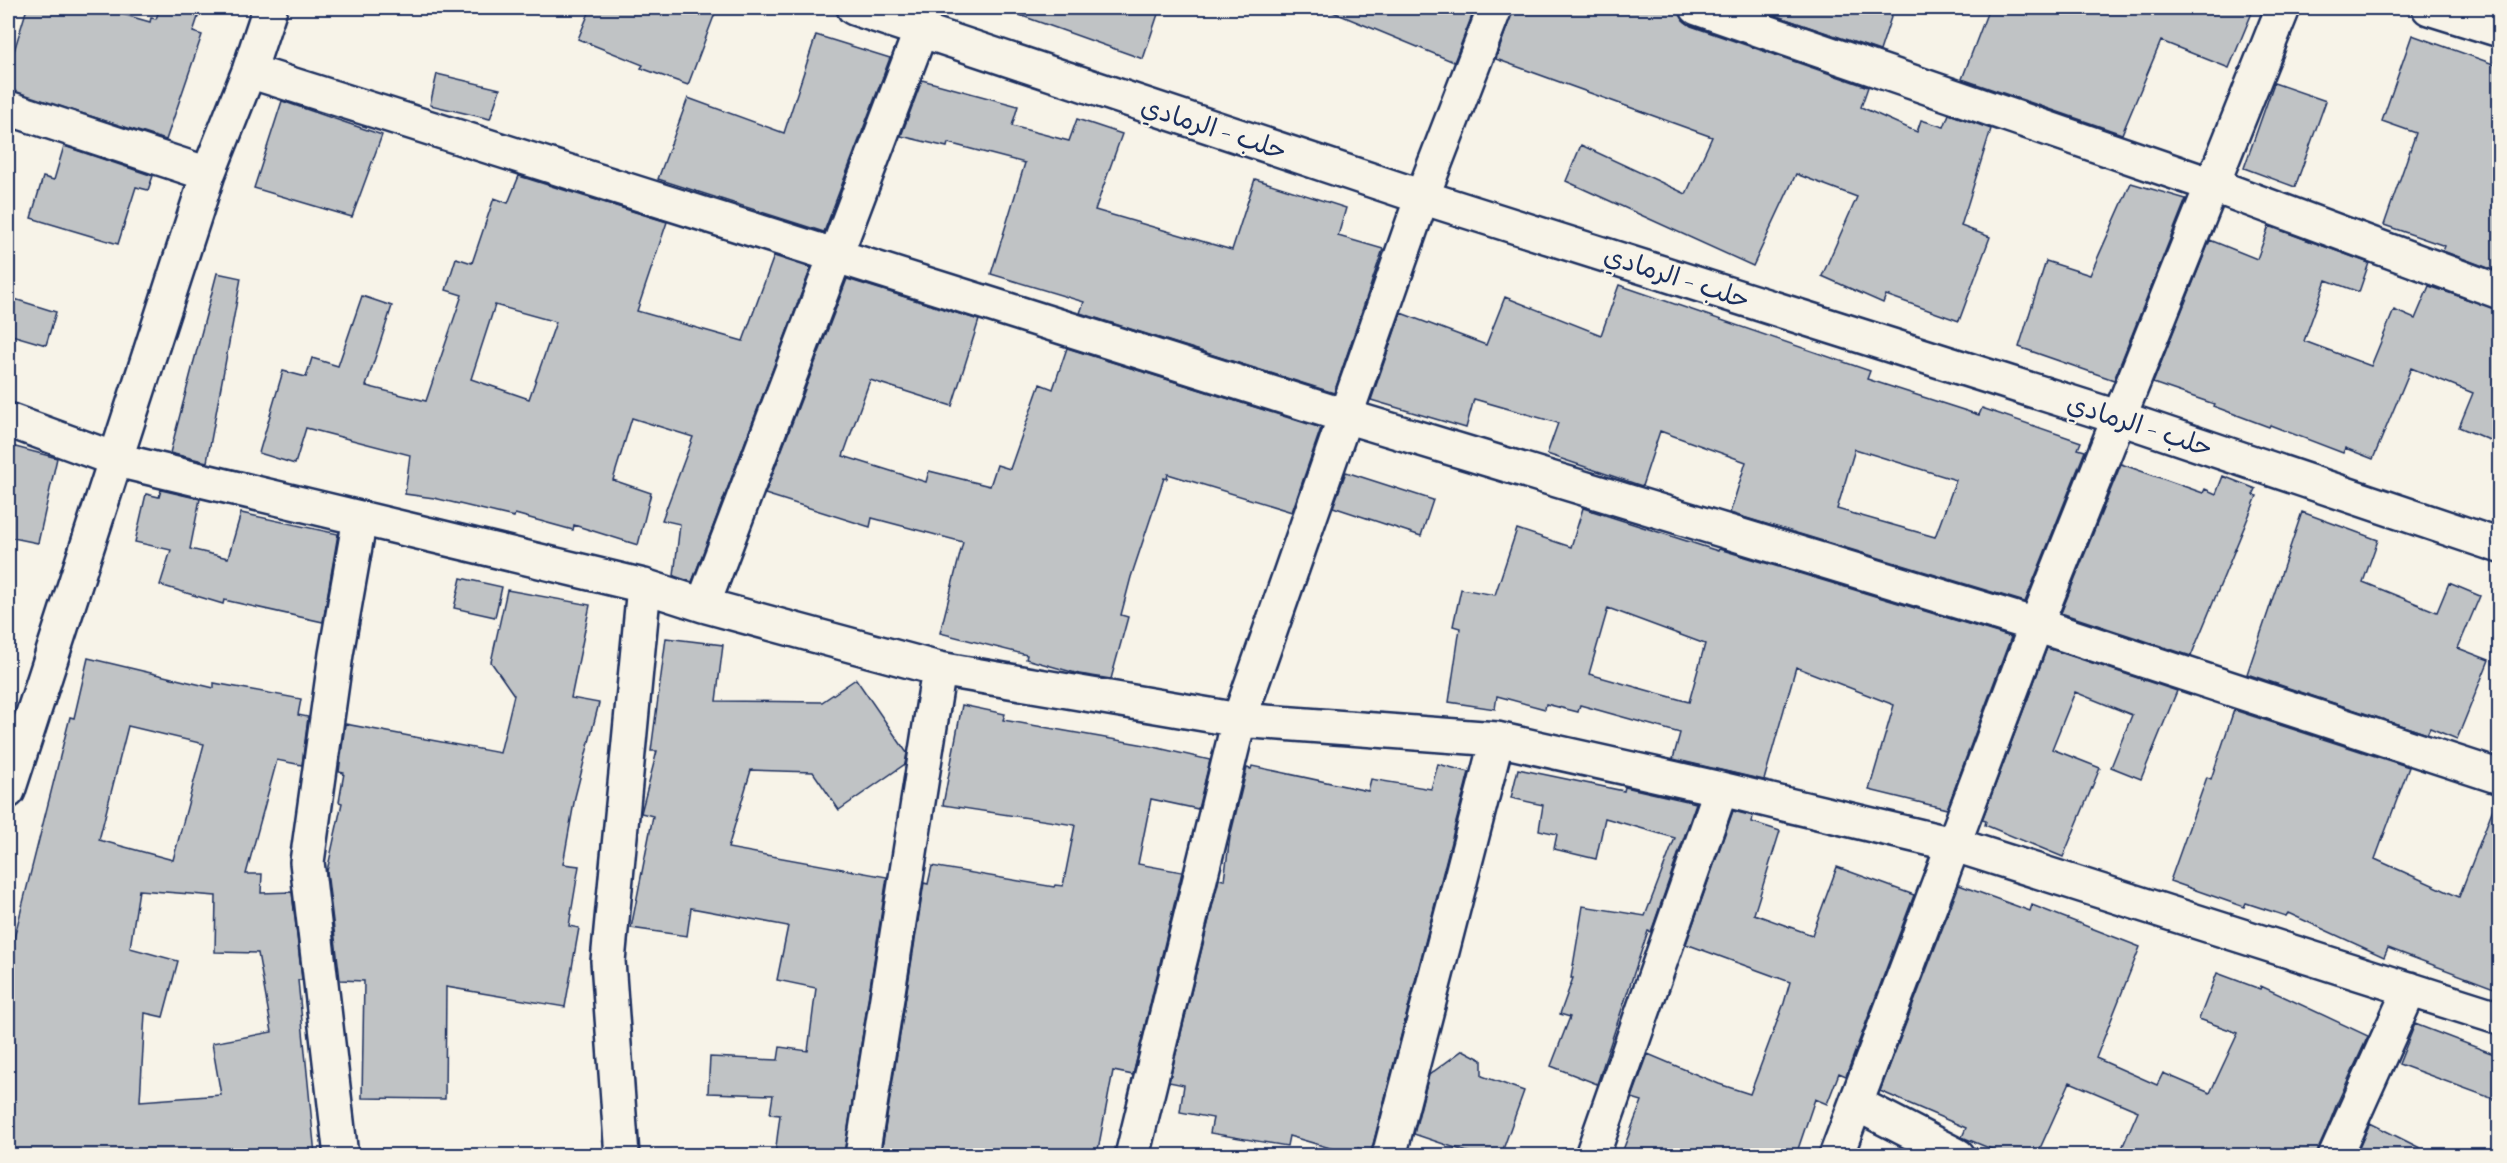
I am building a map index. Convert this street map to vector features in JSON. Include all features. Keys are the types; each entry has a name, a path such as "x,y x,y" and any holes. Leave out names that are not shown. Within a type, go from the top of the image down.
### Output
{"main road":[{"path":"8,791 208,174 249,71 270,8"},
{"name":"حلب - الرمادي","path":"854,8 1422,197 2120,418 2499,546"},
{"path":"1132,1155 1239,720 1422,197 1495,8"},
{"path":"1697,8 2212,185 2499,292"},
{"path":"1836,1155 2036,625 2283,8"},
{"path":"2430,8 2499,30"},
{"path":"703,605 921,30"},
{"path":"249,71 1345,416 2036,625 2499,777"},
{"path":"8,108 208,174"},
{"path":"8,420 117,460 644,586 703,605 939,669 1239,720 1497,739 1952,844 2499,1017"},
{"path":"342,1155 307,862 336,654 360,518"},
{"path":"621,1155 608,961 644,586"},
{"path":"862,1155 939,669"},
{"path":"1389,1155 1497,739"},
{"path":"1592,1155 1721,789"},
{"path":"2335,1155 2410,989"},
{"path":"1857,1104 1958,1155"}],"building":[{"path":"27,8 101,8 150,22 151,18 156,19 160,8 201,8 193,32 202,35 166,140 8,90 8,71"},
{"path":"591,8 717,8 688,85 641,68 643,65 578,39"},
{"path":"1012,8 1160,8 1143,59 1011,12"},
{"path":"1323,8 1475,8 1454,62"},
{"path":"1513,8 1679,8 1683,20 1691,26 1868,87 1861,107 1917,132 1921,120 1944,127 1949,114 1991,129 1961,226 1990,237 1959,321 1886,295 1883,303 1822,276 1857,197 1796,174 1753,266 1566,181 1581,145 1686,194 1712,137 1496,59"},
{"path":"1753,8 1894,8 1880,51"},
{"path":"1989,8 2254,8 2229,68 2161,41 2122,134 1962,79"},
{"path":"816,35 890,58 824,232 658,179 688,98 784,133"},
{"path":"2412,35 2499,66 2499,272 2443,251 2445,246 2384,225 2416,133 2382,121"},
{"path":"437,74 500,89 490,119 430,105"},
{"path":"922,80 1018,106 1012,126 1069,141 1077,119 1122,134 1095,210 1232,250 1255,179 1346,208 1338,236 1383,249 1334,393 1080,313 1084,302 991,274 1025,163 948,143 947,147 901,136"},
{"path":"2274,83 2326,101 2295,187 2244,168"},
{"path":"282,101 382,135 352,217 254,188"},
{"path":"64,146 153,176 148,190 136,187 118,244 31,218 43,177 54,180"},
{"path":"519,176 667,222 637,311 743,341 774,256 811,268 692,582 674,576 680,524 662,520 693,437 632,418 613,480 651,493 638,545 574,525 573,530 515,514 514,517 434,498 405,494 410,455 306,428 295,464 259,453 283,371 306,377 312,358 338,366 362,296 392,306 366,386 426,401 462,295 446,290 456,258 472,263 494,198 508,203","holes":["495,305 556,322 529,399 471,379"]},
{"path":"2131,183 2186,199 2114,380 2019,347 2046,261 2090,275"},
{"path":"2269,226 2369,263 2359,292 2326,280 2304,341 2371,366 2394,310 2415,319 2429,286 2499,310 2499,444 2459,427 2473,393 2411,368 2373,459 2345,448 2343,453 2153,383 2210,240 2257,259"},
{"path":"217,273 241,278 207,462 170,453"},
{"path":"847,279 979,320 952,406 870,380 843,456 926,482 929,471 990,486 997,465 1010,469 1040,384 1053,389 1067,348 1321,428 1292,512 1168,474 1167,479 1164,478 1131,577 1121,615 1128,617 1111,679 1079,674 1026,659 1027,655 940,633 963,542 872,518 870,527 765,494"},
{"path":"1619,285 1870,371 1867,379 1979,415 1982,408 2081,442 2078,449 2085,451 2025,602 1730,513 1746,462 1660,431 1642,486 1547,454 1558,423 1474,399 1466,428 1371,400 1401,313 1486,345 1505,297 1601,335","holes":["1855,449 1956,480 1935,537 1837,509"]},
{"path":"8,297 56,312 46,345 8,334"},
{"path":"8,445 57,458 38,543 8,537"},
{"path":"2121,464 2203,493 2205,489 2216,494 2223,476 2256,489 2253,495 2257,496 2191,656 2061,613"},
{"path":"1346,472 1433,500 1421,536 1333,507"},
{"path":"161,490 200,499 190,549 228,558 241,513 338,534 323,622 224,600 223,604 160,585 171,550 135,542 146,494 159,497"},
{"path":"1583,508 1718,551 1719,549 2011,637 1947,809 1869,790 1894,705 1796,667 1764,780 1673,759 1680,733 1580,705 1578,712 1546,704 1545,709 1497,696 1495,709 1449,702 1460,628 1453,626 1461,589 1495,595 1517,529 1571,547","holes":["1608,608 1705,644 1689,702 1589,674"]},
{"path":"2302,512 2378,540 2363,582 2437,612 2449,583 2480,596 2458,648 2489,660 2457,739 2430,728 2427,734 2247,674"},
{"path":"461,578 502,587 495,617 454,608"},
{"path":"507,590 590,605 571,698 599,703 575,797 563,864 579,866 569,926 579,928 565,1007 446,987 445,1099 362,1098 364,981 340,980 327,871 342,803 339,802 344,773 339,772 345,724 500,753 514,695 491,662"},
{"path":"666,638 723,645 716,701 822,702 856,679 907,753 905,764 839,810 813,772 751,770 728,848 887,877 844,1155 775,1155 780,1115 770,1114 773,1095 708,1093 710,1057 778,1060 780,1047 808,1051 816,988 777,980 788,926 691,908 687,936 631,928 653,816 641,813 657,751 651,751"},
{"path":"2047,648 2177,691 2141,779 2111,767 2132,715 2075,692 2052,749 2100,768 2063,857 1985,825 1986,821 1982,820"},
{"path":"88,658 214,688 214,683 301,699 298,715 308,717 302,765 277,760 246,874 262,874 261,893 292,892 302,980 298,980 315,1155 8,1155 8,962 70,717 74,718","holes":["128,726 204,744 173,860 99,840","139,890 216,896 215,952 258,953 272,1032 212,1043 221,1095 140,1101 145,1013 163,1017 178,961 130,948"]},
{"path":"962,705 1005,714 1003,720 1145,745 1210,760 1198,809 1151,799 1138,864 1182,872 1133,1075 1113,1071 1097,1155 881,1155 924,883 928,884 932,866 1054,887 1055,885 1063,886 1075,825 943,805"},
{"path":"2234,710 2409,767 2375,859 2459,897 2497,798 2499,798 2499,990 2388,948 2384,957 2288,913 2286,916 2246,903 2244,907 2170,881 2207,777 2211,779"},
{"path":"1438,764 1469,772 1371,1152 1358,1148 1354,1155 1289,1136 1287,1146 1210,1133 1213,1118 1180,1112 1184,1085 1169,1082 1219,879 1224,880 1230,837 1247,768 1251,769 1252,766 1368,791 1371,779 1431,789"},
{"path":"1518,769 1624,791 1625,787 1696,803 1651,932 1648,931 1597,1084 1551,1066 1570,1017 1560,1014 1573,978 1571,978 1583,906 1645,916 1675,838 1605,818 1596,859 1554,849 1557,834 1539,830 1543,805 1511,798"},
{"path":"1733,811 1753,816 1752,822 1780,831 1754,914 1812,935 1837,867 1914,895 1846,1076 1839,1073 1827,1104 1815,1099 1796,1155 1621,1155 1642,1101 1632,1098 1648,1054 1719,1084 1750,1094 1784,1003 1790,982 1686,944"},
{"path":"1959,885 2030,911 2032,905 2140,947 2096,1058 2157,1085 2163,1073 2210,1093 2238,1033 2199,1019 2217,973 2260,989 2261,986 2368,1036 2336,1106 2317,1155 2119,1155 2138,1111 2070,1082 2037,1155 2006,1155 1962,1137 1966,1128 1880,1091"},
{"path":"2415,1024 2499,1056 2499,1101 2399,1064"},
{"path":"1463,1050 1482,1060 1482,1076 1524,1091 1501,1155 1476,1155 1414,1134 1429,1075"},
{"path":"2370,1123 2434,1155 2356,1155"}]}
